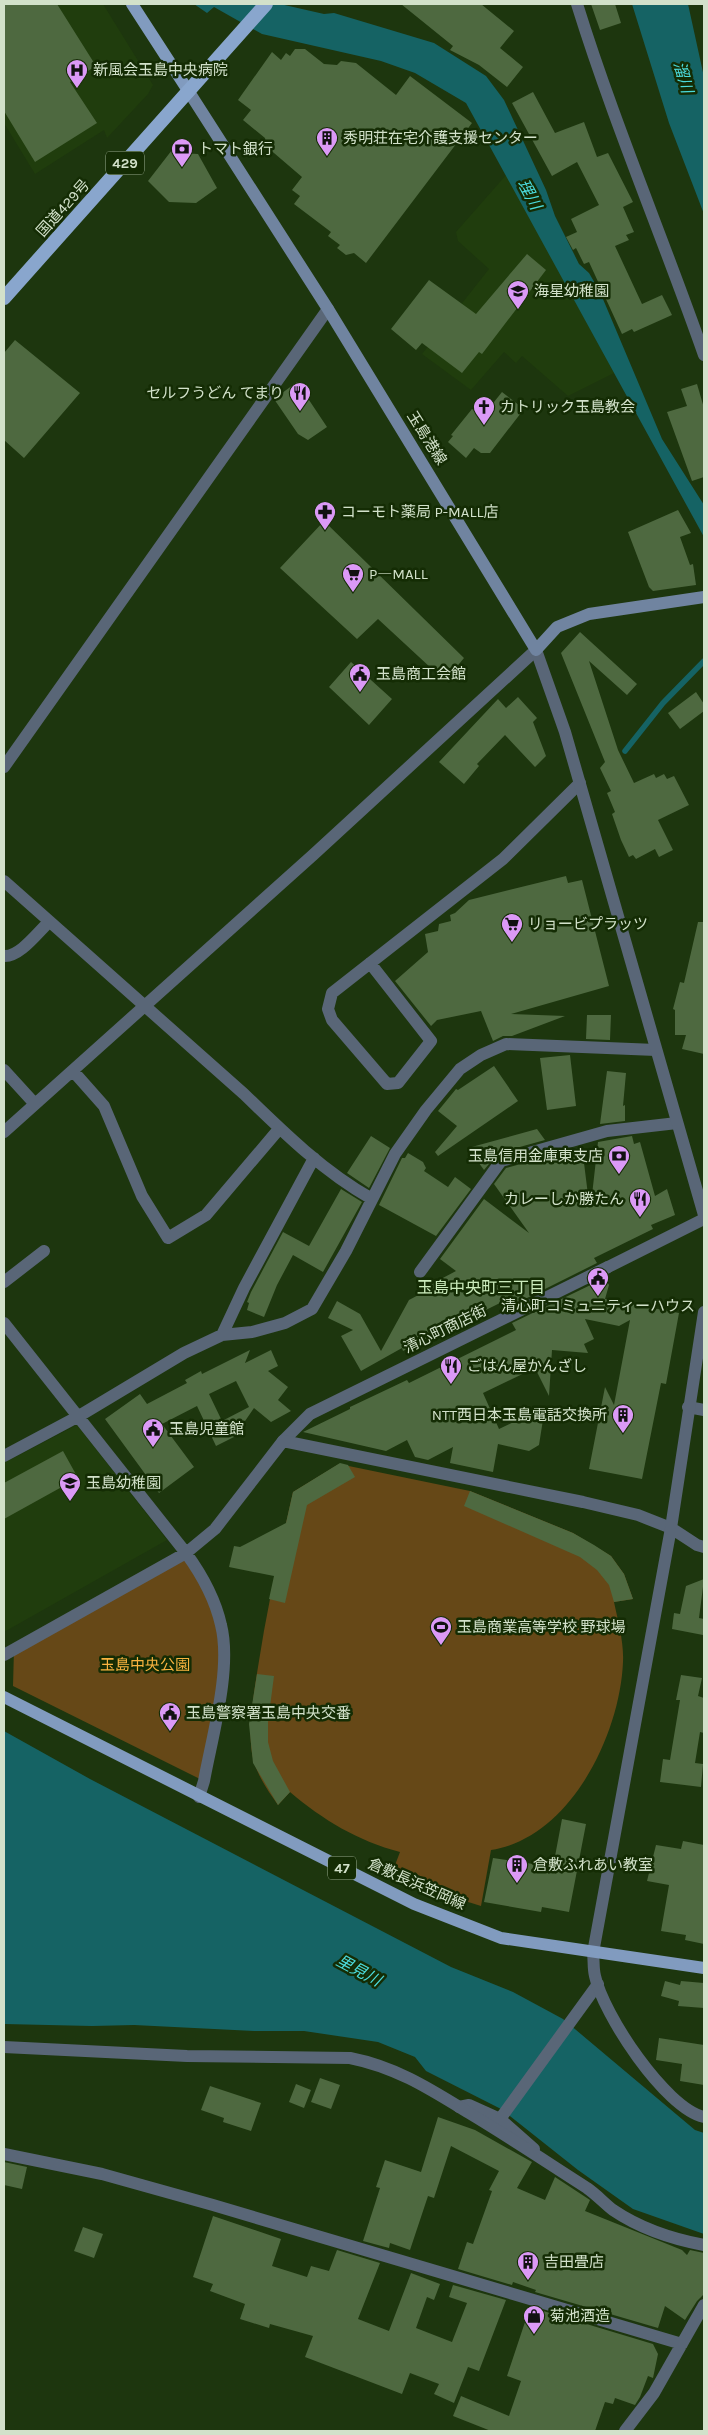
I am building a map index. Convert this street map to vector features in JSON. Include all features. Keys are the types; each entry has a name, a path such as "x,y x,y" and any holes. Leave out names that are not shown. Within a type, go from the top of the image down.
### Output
{"highway":[{"name":"国道429号","path":"4,298 266,4"}],"main road":[{"path":"132,4 189,92"},
{"name":"玉島港線","path":"189,92 328,310 536,650"},
{"path":"536,650 557,627 589,614 704,597"},
{"name":"倉敷長浜笠岡線","path":"4,1697 414,1904 501,1938 704,1968"}],"street":[{"path":"577,4 597,67 667,250 704,355"},
{"path":"4,767 328,310"},
{"path":"4,1132 536,650 566,732 704,1215"},
{"path":"370,963 430,1041 398,1083 387,1084 332,1020 328,1009 332,993 370,963 503,859 580,783"},
{"path":"4,881 244,1094 279,1129 342,1182 372,1199"},
{"path":"4,956 9,957 20,950 49,922"},
{"path":"4,1456 79,1416 144,1376 222,1335 261,1330 285,1323 312,1309 346,1251 395,1154 426,1110 460,1069 481,1055 506,1044 656,1050"},
{"path":"4,1070 35,1104"},
{"path":"73,1071 104,1106 142,1196 168,1238 206,1215 279,1129"},
{"path":"420,1272 501,1161 607,1131 677,1123"},
{"path":"222,1335 244,1288 314,1158"},
{"name":"清心町商店街","path":"4,1655 186,1553 214,1529 282,1441 310,1414 704,1219"},
{"path":"4,1282 44,1251"},
{"path":"704,1312 671,1528 593,1953 595,1977 622,2036 644,2067 673,2097 698,2115 704,2116"},
{"path":"4,1323 186,1553 202,1575 214,1603 222,1626 223,1675 204,1781 199,1797"},
{"path":"688,1407 704,1410"},
{"path":"282,1441 583,1502 638,1515 671,1528 697,1545 704,1547"},
{"path":"500,2119 598,1984"},
{"path":"4,2047 187,2056 350,2058 372,2062 400,2072 460,2107 539,2157 631,2220 675,2240 704,2245"},
{"path":"460,2107 469,2105 500,2119 538,2152 539,2157"},
{"path":"4,2154 102,2174 195,2200 682,2344"},
{"path":"630,2429 654,2393 704,2305"}],"shaded area":[{"name":"新風会玉島中央病院","path":"4,4 103,4 153,85 148,94 107,138 104,130 35,174 4,123"},
{"name":"海星幼稚園","path":"507,174 614,373 568,396 522,356 516,363 504,352 471,390 422,354 489,269 458,241 456,232"},
{"name":"玉島幼稚園","path":"77,1425 167,1540 4,1632 4,1463"}],"green space":[{"name":"玉島商業高等学校 野球場","path":"339,1464 470,1491 573,1533 611,1556 624,1574 633,1599 614,1602 622,1639 623,1662 620,1691 601,1750 586,1779 567,1804 545,1826 519,1841 491,1850 481,1906 446,1895 392,1873 400,1852 355,1836 315,1812 290,1792 278,1805 257,1771 251,1748 255,1688 270,1601 293,1492"},
{"name":"玉島中央公園","path":"186,1553 202,1575 224,1651 204,1781 13,1686 14,1649"}],"water":[{"name":"理川","path":"194,4 280,4 324,14 334,13 434,43 486,76 504,100 546,190 555,216 579,264 589,273 600,292 662,439 704,505 704,537 466,103 415,73 381,61 262,34 214,7 207,13"},
{"name":"溜川","path":"632,4 688,4 704,77 704,214 669,123"},
{"name":"里見川","path":"4,1731 90,1779 451,1967 513,1992 563,2019 695,2130 704,2133 704,2234 633,2209 578,2170 501,2109 426,2071 415,2057 378,2042 304,2031 254,2031 134,2025 4,2024"}],"building":[{"name":"新風会玉島中央病院","path":"4,4 57,4 96,66 70,82 97,123 35,162 4,111"},
{"path":"401,4 481,4 514,31 500,48 523,67 507,87 479,65 450,50 453,46"},
{"path":"591,4 615,4 621,23 600,30"},
{"name":"秀明荘在宅介護支援センター","path":"295,49 305,49 324,64 337,65 341,61 356,63 396,95 410,76 472,123 366,263 354,253 346,255 337,248 340,245 328,236 331,232 294,204 300,196 292,190 302,177 267,147 265,138 243,120 251,110 238,100 272,52 281,60 286,53 290,56"},
{"path":"533,92 555,133 584,122 597,157 608,153 633,202 623,207 634,232 626,235 629,240 615,246 642,304 662,295 672,315 634,332 632,329 622,334 589,262 584,264 576,248 573,250 566,237 577,232 571,219 599,205 577,162 552,176 512,103"},
{"name":"トマト銀行","path":"172,150 181,153 198,154 217,188 196,203 169,202 148,181"},
{"path":"527,254 546,270 482,354 479,352 462,373 422,343 416,350 391,329 429,280 476,314"},
{"path":"15,340 80,393 24,458 4,440 4,353"},
{"name":"セルフうどん てまり","path":"297,382 327,427 308,440 298,434 274,399"},
{"path":"697,384 704,408 704,477 692,481 667,412 687,406 681,389"},
{"name":"カトリック玉島教会","path":"502,392 524,409 490,453 481,453 474,448 466,458 448,442 453,436 451,435 472,409 482,417"},
{"path":"678,510 691,533 680,537 690,565 693,564 696,585 653,591 649,587 628,532"},
{"name":"P―MALL","path":"324,521 464,658 445,681 378,619 357,639 280,568"},
{"path":"580,632 637,684 627,695 589,661 618,750 634,783 654,774 656,778 664,774 667,779 674,776 689,805 658,820 673,850 659,857 655,849 636,859 633,855 629,857 621,840 612,814 615,812 607,793 611,791 600,768 605,762 561,653"},
{"name":"玉島商工会館","path":"351,662 392,699 369,725 329,687"},
{"path":"696,692 704,704 704,711 680,729 668,713"},
{"path":"518,697 537,718 533,722 546,756 535,767 505,735 477,764 479,766 464,784 439,762 498,699 506,708"},
{"name":"リョービプラッツ","path":"566,876 568,883 582,880 609,986 511,1014 565,1016 512,1036 503,1036 493,1041 481,1011 437,1020 431,1026 395,981 428,952 425,934 438,931 439,924 451,921 450,915 455,913 469,900"},
{"path":"698,922 704,922 704,1054 682,1049 686,1035 675,1035 675,1010 673,1009 680,982 684,983"},
{"path":"587,1015 611,1015 610,1040 586,1039"},
{"path":"570,1055 576,1106 547,1110 540,1058"},
{"path":"494,1066 518,1101 438,1156 435,1152 457,1126 438,1111 456,1089 458,1090"},
{"path":"607,1071 626,1073 623,1106 625,1105 625,1121 600,1124"},
{"path":"537,1129 545,1140 498,1153 484,1170 468,1148"},
{"path":"371,1136 390,1148 369,1188 347,1173"},
{"path":"632,1136 634,1144 640,1142 655,1196 667,1189 675,1215 651,1225 653,1229 594,1258 597,1263 505,1309 502,1302 403,1351 402,1348 361,1371 341,1336 353,1330 328,1318 337,1301 360,1314 381,1351 409,1300 424,1292 422,1289 456,1271 440,1259 484,1199 529,1233 494,1184 506,1168 582,1147 588,1195 592,1195 598,1142"},
{"path":"408,1153 423,1162 426,1168 424,1171 448,1187 455,1177 471,1189 436,1236 379,1205 402,1158 405,1158"},
{"path":"341,1189 362,1202 323,1272 293,1255 277,1285 264,1317 247,1310 249,1303 247,1302 251,1292 283,1232 309,1246"},
{"path":"605,1278 609,1285 605,1299 679,1313 666,1384 661,1383 642,1479 589,1469 605,1387 614,1405 630,1320 619,1326 585,1319 594,1339 584,1344 588,1353 552,1350 549,1396 535,1368 483,1393 499,1429 545,1407 539,1445 529,1451 498,1444 493,1472 450,1463 453,1447 428,1460 415,1457 407,1440 386,1451 303,1432 350,1409 350,1407 407,1380 409,1383 516,1330 512,1323"},
{"path":"250,1350 245,1363 271,1350 278,1366 268,1371 288,1387 278,1400 291,1411 271,1422 254,1408 234,1437 216,1446 197,1406 162,1424 194,1467 159,1493 105,1419 140,1394 147,1404 187,1383 185,1380 201,1371 202,1374","holes":["236,1381 249,1407 222,1421 209,1394"]},
{"path":"63,1451 78,1478 4,1519 4,1483"},
{"path":"340,1463 348,1465 355,1477 307,1505 285,1603 269,1599 274,1576 229,1567 234,1546 240,1547 286,1523 293,1492"},
{"path":"470,1491 573,1533 611,1556 624,1574 633,1599 614,1602 609,1585 597,1570 580,1557 464,1506"},
{"path":"704,1579 699,1618 704,1619 703,1635 672,1629 674,1613 680,1614 686,1586"},
{"path":"257,1674 274,1676 268,1722 268,1742 273,1761 290,1792 278,1805 253,1763 249,1724"},
{"path":"681,1675 702,1678 698,1696 704,1698 704,1733 700,1732 695,1763 703,1764 701,1787 660,1782 663,1759 670,1760 680,1700 676,1700"},
{"path":"562,1819 586,1824 569,1912 542,1907 541,1912 484,1902 493,1858 553,1867"},
{"path":"683,1841 704,1845 704,1944 685,1940 686,1935 661,1931 669,1885 647,1881 656,1845 681,1849"},
{"path":"665,1981 680,1985 681,1981 704,1983 704,2008 678,2006 679,2001 661,1996"},
{"path":"659,2038 704,2045 704,2085 680,2081 682,2064 656,2060"},
{"path":"320,2078 340,2085 331,2109 311,2102"},
{"path":"296,2084 311,2090 304,2108 289,2102"},
{"path":"210,2086 261,2103 251,2131 223,2122 224,2118 201,2110"},
{"path":"438,2117 475,2130 532,2162 517,2188 545,2200 555,2177 590,2200 585,2211 682,2250 687,2255 690,2250 704,2253 704,2294 697,2301 685,2320 665,2306 658,2328 535,2292 536,2290 513,2282 512,2285 458,2269 467,2242 473,2244 492,2191 489,2190 499,2171 451,2146 434,2198 428,2196 410,2250 390,2243 389,2248 363,2241 380,2188 376,2187 385,2160 421,2172"},
{"path":"4,2162 27,2167 22,2189 4,2185"},
{"path":"213,2216 281,2239 272,2266 307,2277 311,2266 329,2271 337,2250 380,2263 358,2319 389,2331 411,2273 440,2284 434,2300 427,2297 416,2328 452,2342 467,2303 449,2297 453,2285 506,2300 479,2371 468,2367 454,2403 434,2394 439,2384 410,2373 402,2394 305,2357 313,2336 270,2324 269,2328 240,2319 245,2304 210,2291 213,2284 193,2277"},
{"path":"83,2227 103,2234 94,2258 74,2251"},
{"path":"530,2307 653,2344 658,2354 653,2378 648,2376 635,2405 615,2398 613,2404 605,2402 595,2431 491,2431 453,2416 461,2396 509,2416 521,2381 507,2376"}],"waterway":[{"path":"625,751 663,703 704,661"}],"place":[{"name":"新風会玉島中央病院","path":"77,89"},
{"name":"秀明荘在宅介護支援センター","path":"327,157"},
{"name":"トマト銀行","path":"182,168"},
{"name":"海星幼稚園","path":"518,310"},
{"name":"セルフうどん てまり","path":"300,412"},
{"name":"カトリック玉島教会","path":"484,426"},
{"name":"コーモト薬局 P-MALL店","path":"325,531"},
{"name":"P―MALL","path":"353,593"},
{"name":"玉島商工会館","path":"360,693"},
{"name":"リョービプラッツ","path":"512,943"},
{"name":"玉島信用金庫東支店","path":"619,1175"},
{"name":"カレーしか勝たん","path":"640,1218"},
{"name":"清心町コミュニティーハウス","path":"598,1297"},
{"name":"ごはん屋かんざし","path":"451,1385"},
{"name":"NTT西日本玉島電話交換所","path":"623,1434"},
{"name":"玉島児童館","path":"153,1448"},
{"name":"玉島幼稚園","path":"70,1502"},
{"name":"玉島商業高等学校 野球場","path":"441,1646"},
{"name":"玉島警察署玉島中央交番","path":"170,1732"},
{"name":"倉敷ふれあい教室","path":"517,1884"},
{"name":"吉田畳店","path":"528,2281"},
{"name":"菊池酒造","path":"534,2335"}],"district":[{"name":"玉島中央町三丁目","path":"481,1287"}]}
